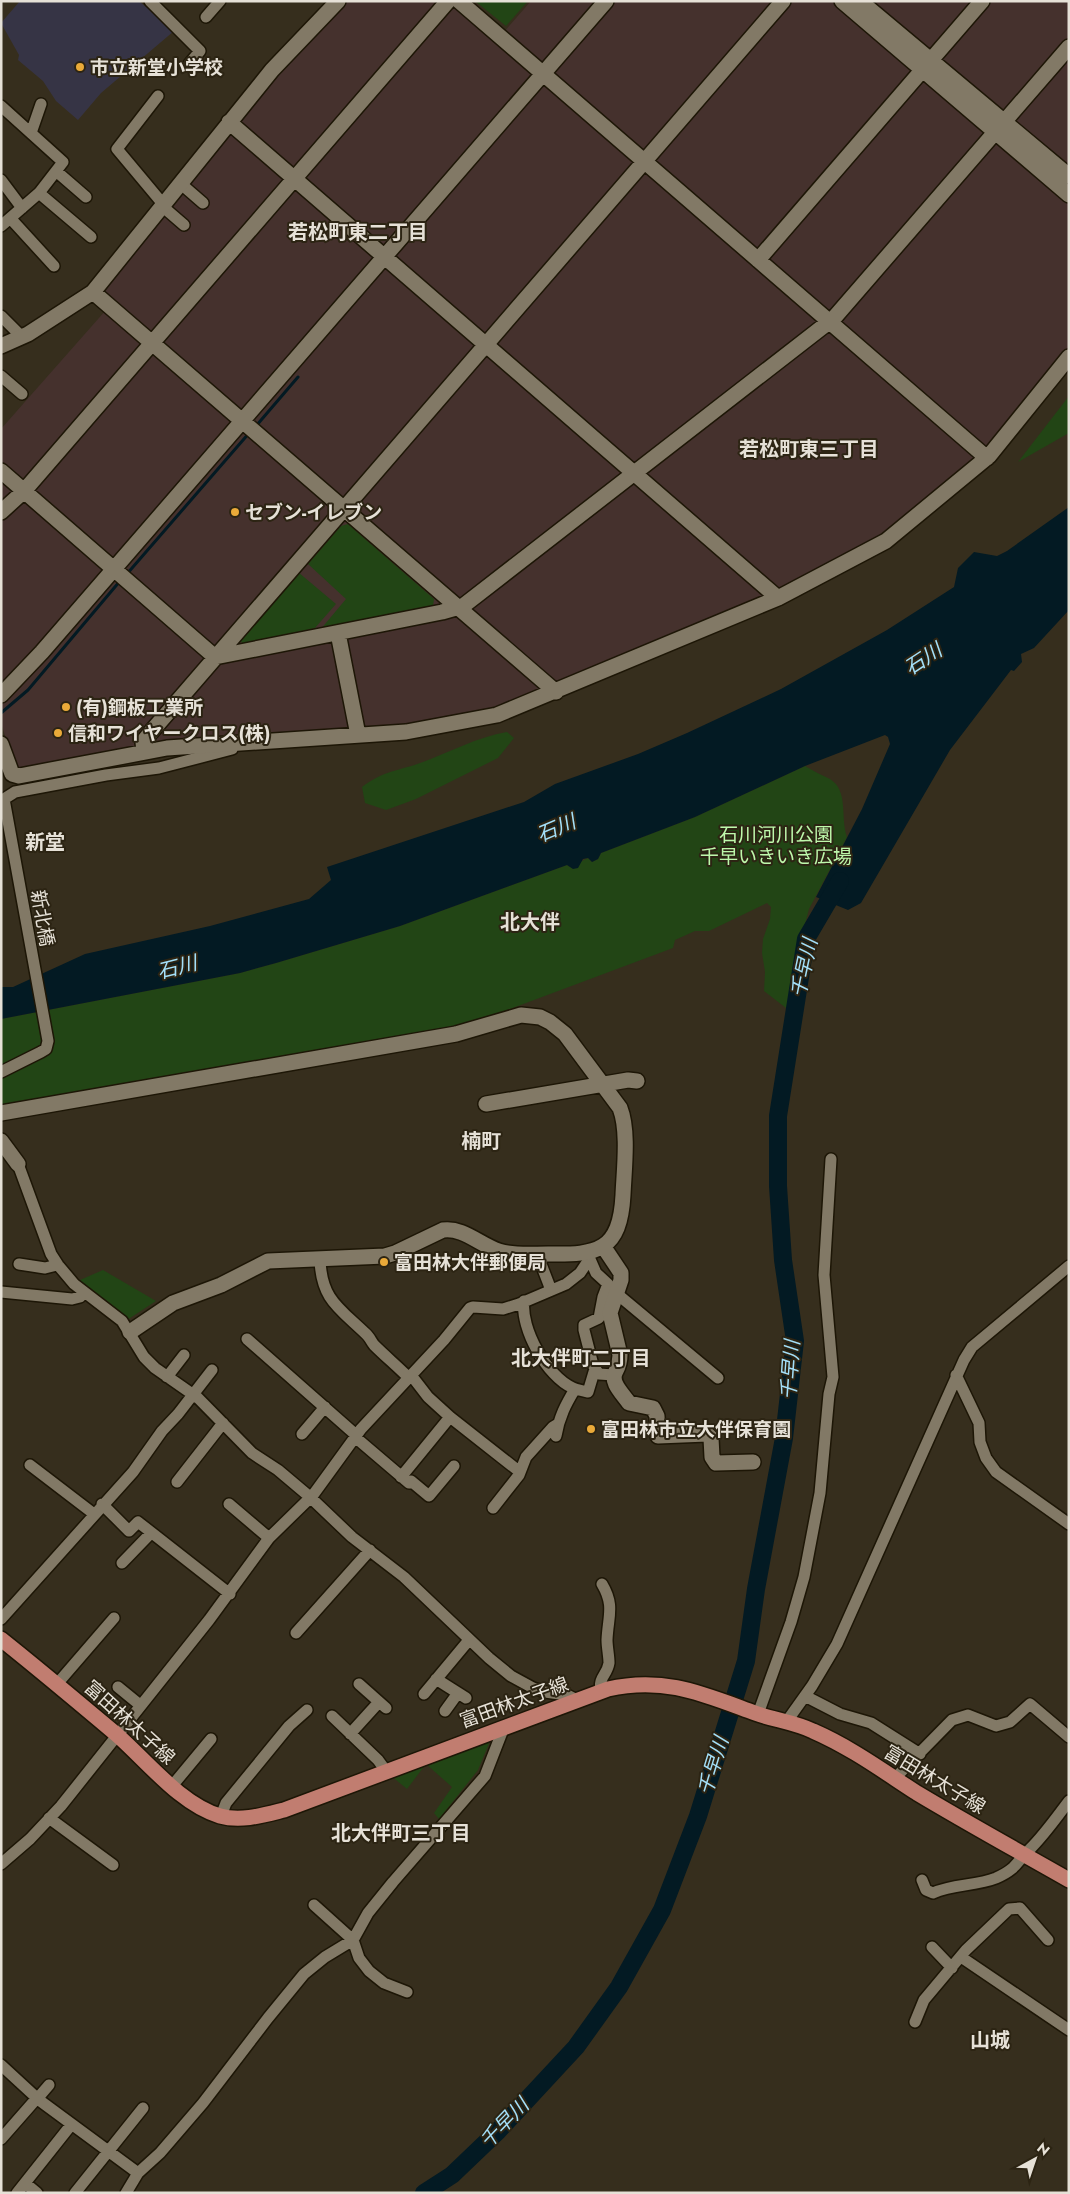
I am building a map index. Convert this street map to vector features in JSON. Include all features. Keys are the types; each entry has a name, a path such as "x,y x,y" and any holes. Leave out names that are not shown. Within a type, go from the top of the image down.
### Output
{"main road":[{"name":"富田林太子線","path":"1,1639 57,1684 194,1804 221,1816 242,1818 272,1813 577,1700 630,1685 658,1684 690,1689 756,1714 804,1726 1069,1880"}],"street":[{"path":"150,1 204,54 189,64"},
{"path":"206,17 220,1"},
{"path":"1,346 93,292 161,202 180,183 272,70 338,1"},
{"path":"1,512 24,491 448,1"},
{"path":"459,1 987,458"},
{"path":"1,695 22,675 606,1"},
{"path":"144,752 143,742 151,732 783,1"},
{"path":"842,1 927,66 999,127 1069,195"},
{"path":"860,1 927,66"},
{"path":"758,260 982,1"},
{"path":"216,657 442,612 463,606 829,322 1069,47"},
{"path":"157,103 118,149 161,202 184,225"},
{"path":"31,133 33,115 41,104"},
{"path":"1,106 63,162 39,193 6,222 54,266"},
{"path":"229,122 778,598"},
{"path":"999,127 1069,176"},
{"path":"56,171 86,197"},
{"path":"1,180 22,208"},
{"path":"180,183 203,203"},
{"path":"39,193 91,237"},
{"path":"93,292 556,692"},
{"path":"1,316 19,334"},
{"path":"1,744 12,774 19,776 167,748 406,732 481,720 497,715 778,598 886,541 987,458 1069,357"},
{"path":"1,376 22,394"},
{"path":"1,471 216,657"},
{"path":"338,633 358,735"},
{"name":"新北橋","path":"1,1072 43,1051 48,1046 4,799 15,792 179,764 232,749 232,743"},
{"path":"1,1113 456,1034 521,1015 540,1017 558,1028 620,1108 624,1132 620,1221 611,1238 589,1258 573,1280 503,1309 470,1308 444,1340 356,1436 310,1497 269,1538 230,1594 61,1806 30,1839 1,1864"},
{"path":"486,1104 602,1084 637,1081"},
{"path":"1,1141 18,1164 51,1254 57,1265 84,1292 115,1314 130,1332 144,1357 167,1377 193,1394 252,1453 278,1470 352,1537 404,1577 469,1640 511,1676 533,1688 545,1692 568,1695 577,1700"},
{"path":"756,1714 791,1622 804,1577 820,1493 829,1394 833,1377 824,1275 831,1158"},
{"path":"130,1332 174,1303 221,1285 268,1261 385,1256 395,1254 443,1230 449,1229 460,1232 501,1252 589,1258"},
{"path":"603,1246 619,1267 621,1274 621,1280 610,1313 620,1362 614,1375 615,1384 629,1403 653,1408 656,1416 658,1436 707,1434 711,1438 712,1457 716,1464 753,1462"},
{"path":"542,1254 542,1264 551,1290"},
{"path":"589,1258 596,1273 608,1284 603,1297 599,1318 584,1325 593,1365 599,1374 614,1375"},
{"path":"320,1260 320,1272 326,1292 347,1318 410,1376 428,1397 450,1417 520,1472"},
{"path":"19,1264 45,1268 57,1265"},
{"path":"787,1721 837,1644 956,1375 972,1347 1069,1266"},
{"path":"1,1292 72,1299 80,1297 84,1292"},
{"path":"616,1293 718,1378"},
{"path":"524,1301 523,1310 534,1345 540,1356 562,1380 575,1388 588,1392 596,1370"},
{"path":"247,1339 401,1477 409,1483 411,1481 429,1496 454,1466"},
{"path":"167,1377 184,1355"},
{"path":"1,1619 133,1472 162,1431 212,1370"},
{"path":"956,1375 979,1424 980,1442 986,1458 996,1472 1069,1524"},
{"path":"493,1508 520,1472 526,1457 553,1427 557,1430 566,1401 575,1388"},
{"path":"302,1434 325,1407"},
{"path":"401,1477 450,1417"},
{"path":"176,1482 223,1424"},
{"path":"30,1464 129,1532 138,1522 230,1594"},
{"path":"229,1504 269,1538"},
{"path":"122,1563 151,1533"},
{"path":"296,1633 370,1550"},
{"path":"601,1692 599,1682 609,1664 607,1642 611,1613 608,1594 602,1584"},
{"path":"57,1684 114,1618"},
{"path":"424,1694 469,1640"},
{"path":"436,1679 462,1696 445,1711"},
{"path":"350,1734 383,1705 359,1684"},
{"path":"118,1687 140,1705"},
{"path":"805,1696 840,1714 871,1723 920,1754"},
{"path":"895,1778 952,1720 968,1715 996,1726 1010,1722 1030,1704 1069,1737"},
{"path":"221,1816 226,1803 289,1726 307,1710"},
{"path":"332,1716 378,1760 386,1772"},
{"path":"126,2193 138,2173 204,2104 268,2018 304,1974 325,1957 353,1940 368,1914 393,1882 484,1776 504,1727"},
{"path":"172,1786 211,1739"},
{"path":"922,1880 926,1890 933,1893 944,1888 988,1880 1015,1868 1069,1801"},
{"path":"49,1818 113,1865"},
{"path":"314,1904 353,1940 358,1958 369,1971 384,1983 406,1992"},
{"path":"915,2022 924,2000 961,1957 1009,1909 1020,1908 1048,1940"},
{"path":"932,1947 952,1968"},
{"path":"961,1957 1069,2030"},
{"path":"1,2065 37,2098 138,2173"},
{"path":"1,2139 49,2085"},
{"path":"75,2193 143,2108"},
{"path":"16,2193 72,2124"},
{"path":"25,2183 37,2193"}],"shaded area":[{"name":"市立新堂小学校","path":"20,1 139,1 174,31 101,93 78,120 56,101 43,81 18,60 19,55 1,23"},
{"path":"341,1 450,1 496,41 531,1 1069,1 1069,346 987,447 968,466 883,534 779,593 498,711 410,730 16,770 1,723 1,429 106,310 92,297 161,209"}],"green space":[{"path":"475,1 528,1 506,26"},
{"path":"1069,396 1069,433 1018,462"},
{"path":"348,524 434,599 433,606 320,630 346,599 308,564 341,526"},
{"path":"298,572 336,604 315,628 244,645 239,639"},
{"path":"507,732 514,738 498,758 416,799 386,810 365,803 362,787 377,777 423,762 474,741"},
{"name":"石川河川公園 千早いきいき広場","path":"805,766 830,779 840,790 847,837 809,909 795,962 788,1006 786,1008 764,991 763,939 770,919 771,907 767,903 709,931 695,931 675,940 673,948 459,1028 1,1105 1,1019 240,973 400,926 567,865 570,867 588,858 592,862 598,859 601,853 695,817"},
{"path":"103,1270 156,1301 127,1320 80,1280"},
{"path":"492,1736 478,1770 439,1819 434,1813 452,1787 426,1764 407,1789 390,1775"}],"water":[{"name":"石川","path":"1069,507 1069,610 1034,648 1021,654 1022,662 1014,671 1011,670 950,750 861,903 848,910 816,897 862,809 890,744 888,737 885,735 805,766 695,817 601,853 598,859 592,862 588,858 583,859 578,868 573,869 567,865 400,926 240,973 1,1019 1,987 13,987 85,954 210,926 309,899 331,880 327,867 524,802 555,784 638,754 781,689 887,630 954,587 958,568 974,552 997,556"}],"waterway":[{"path":"256,426 298,377"},
{"path":"126,575 250,432"},
{"path":"1,713 28,690 120,581"},
{"name":"千早川","path":"424,2193 452,2175 498,2131 576,2047 619,1987 662,1910 698,1816 746,1661 756,1589 784,1438 795,1341 783,1260 778,1186 778,1116 806,939 840,881"}],"place":[{"name":"市立新堂小学校","path":"80,67"},
{"name":"セブン-イレブン","path":"235,512"},
{"name":"(有)鋼板工業所","path":"66,707"},
{"name":"信和ワイヤークロス(株)","path":"58,733"},
{"name":"富田林大伴郵便局","path":"384,1262"},
{"name":"富田林市立大伴保育園","path":"591,1429"}],"district":[{"name":"若松町東二丁目","path":"358,232"},
{"name":"若松町東三丁目","path":"809,449"},
{"name":"新堂","path":"45,842"},
{"name":"北大伴","path":"530,922"},
{"name":"楠町","path":"481,1141"},
{"name":"北大伴町二丁目","path":"581,1358"},
{"name":"北大伴町三丁目","path":"401,1833"},
{"name":"山城","path":"990,2040"}]}
